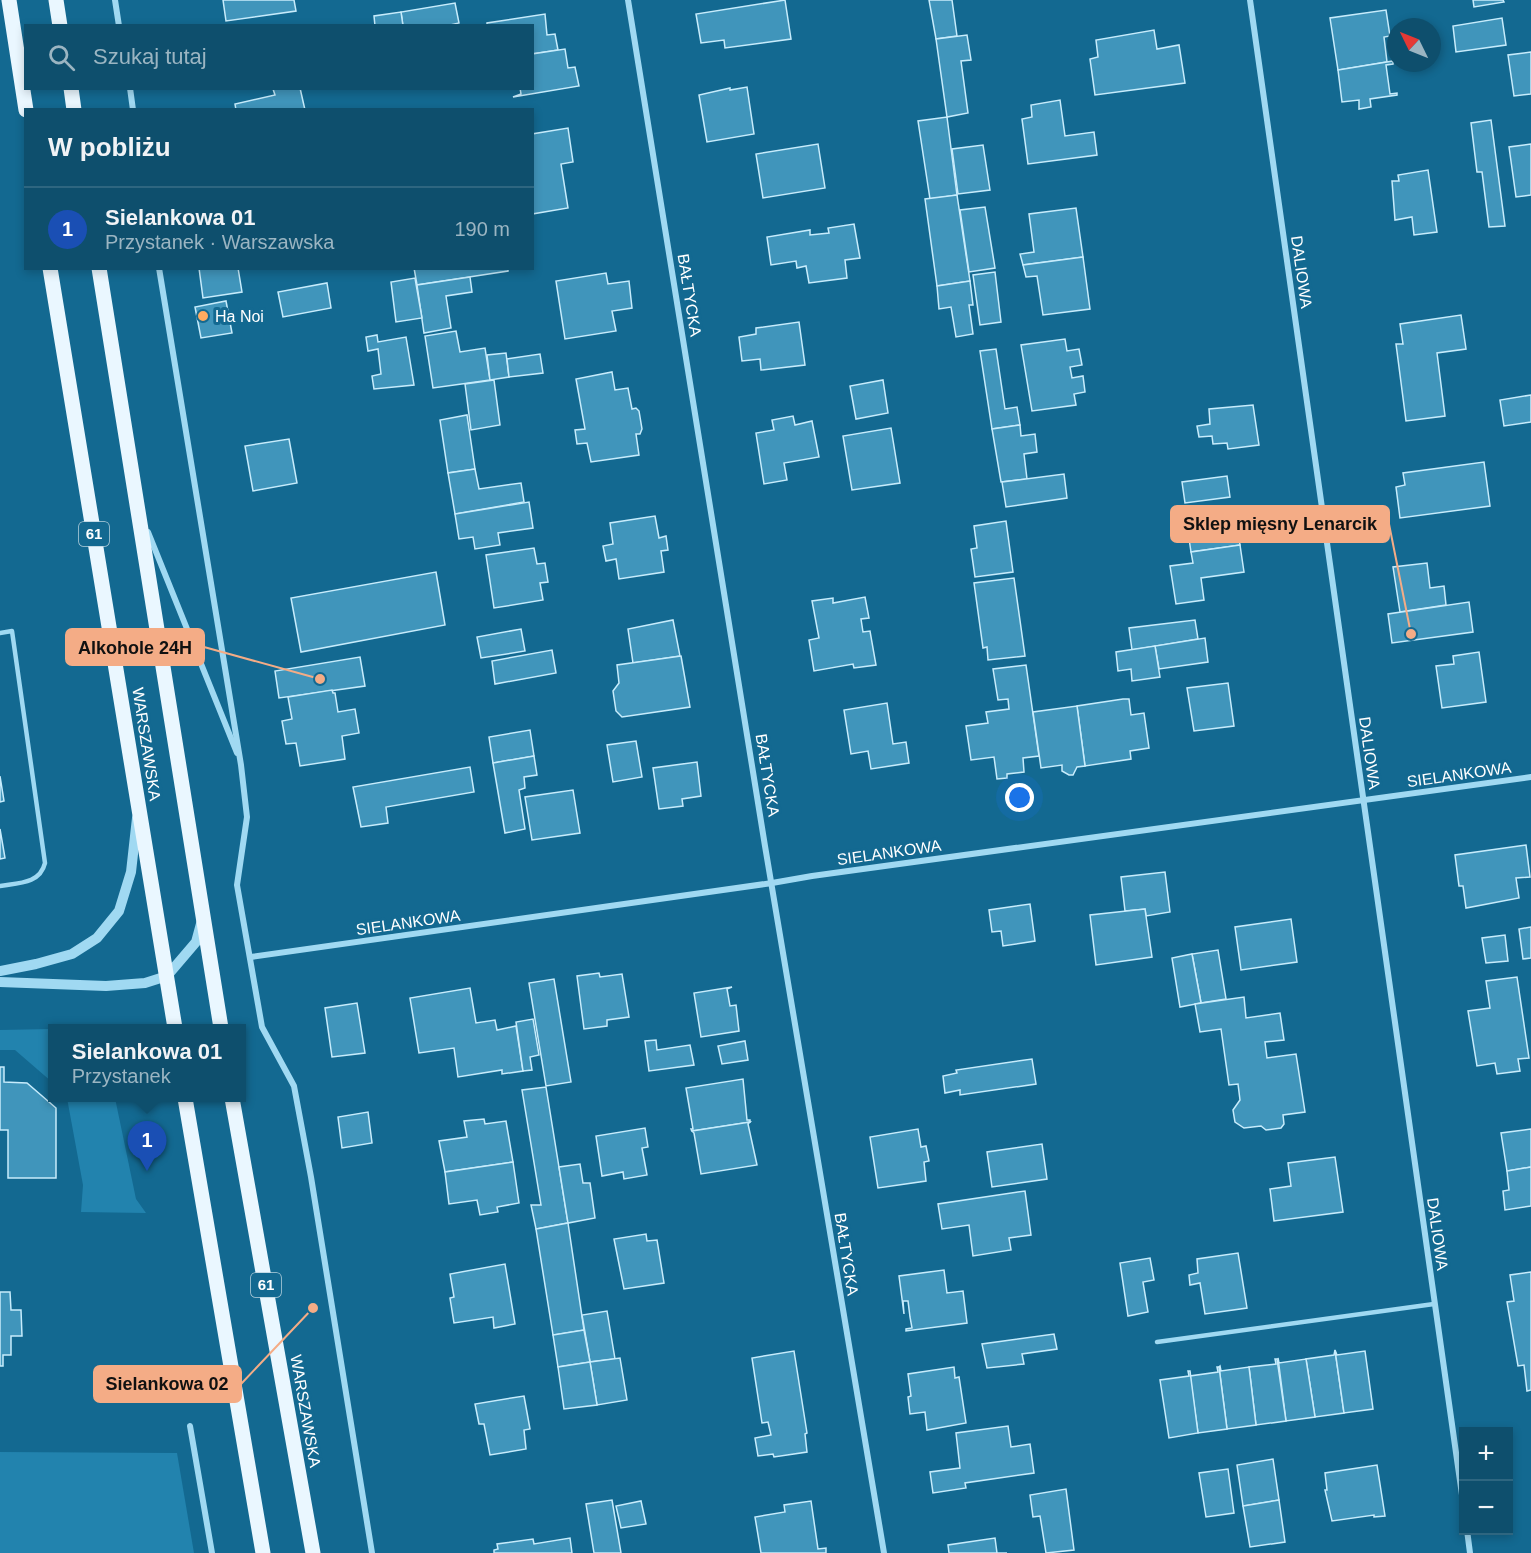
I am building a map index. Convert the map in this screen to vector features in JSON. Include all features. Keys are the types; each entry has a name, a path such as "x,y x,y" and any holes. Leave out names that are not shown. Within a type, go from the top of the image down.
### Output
{"main road":[{"path":"9,0 26,108"},
{"path":"56,0 60,24"},
{"path":"71,90 74,108"},
{"name":"WARSZAWSKA","path":"50,270 174,1024"},
{"name":"WARSZAWSKA","path":"99,270 220,1024"},
{"path":"187,1102 263,1553"},
{"name":"WARSZAWSKA","path":"233,1102 313,1553"}],"street":[{"path":"115,0 119,24"},
{"name":"BAŁTYCKA","path":"628,0 884,1553"},
{"name":"DALIOWA","path":"1250,0 1460,1481"},
{"path":"130,90 133,108"},
{"path":"159,270 241,765 247,817 237,885 262,1027 294,1086 372,1553"},
{"path":"136,504 241,765"},
{"name":"SIELANKOWA","path":"251,957 824,874 1531,777"},
{"path":"0,971 72,954 97,938 119,911 131,872 138,800"},
{"name":"WARSZAWSKA","path":"167,976 196,942 203,917"},
{"path":"0,982 106,986 145,983 167,976"},
{"path":"190,1426 212,1553"},
{"path":"1468,1535 1470,1553"}],"lane":[{"path":"0,633 12,631 45,863 41,873 31,881 0,886"},
{"path":"1157,1342 1434,1304"}],"shaded area":[{"path":"48,1029 48,1079 15,1050 0,1050 0,1030"},
{"path":"68,1102 116,1102 136,1199 146,1213 81,1212 83,1185"},
{"path":"0,1452 177,1453 194,1553 0,1553"}],"building":[{"path":"223,0 294,0 296,11 226,21"},
{"path":"785,0 791,39 725,48 724,40 701,43 696,14"},
{"path":"929,0 952,0 957,36 936,39"},
{"path":"1473,0 1503,0 1504,2 1474,7"},
{"path":"455,3 459,23 403,24 401,12"},
{"path":"1386,10 1387,36 1384,37 1387,62 1338,70 1330,18"},
{"path":"401,12 403,24 375,24 374,16"},
{"path":"545,14 547,35 555,34 558,50 534,54 534,24 487,23"},
{"path":"1502,18 1506,45 1456,52 1453,26"},
{"path":"1154,30 1157,49 1179,45 1185,83 1095,95 1090,59 1098,57 1096,40"},
{"path":"967,35 971,60 961,61 968,113 947,117 936,39"},
{"path":"565,49 568,68 575,67 579,86 513,97 521,94 520,90 534,90 534,54"},
{"path":"1531,52 1531,94 1514,96 1508,55"},
{"path":"1387,62 1390,94 1397,93 1397,95 1370,99 1371,107 1359,109 1359,100 1342,102 1338,70"},
{"path":"747,87 754,134 707,142 699,95 730,88 730,90"},
{"path":"273,90 300,90 305,108 236,108 235,104 275,95"},
{"path":"1060,100 1065,136 1094,132 1097,155 1028,164 1022,119 1032,117 1031,105"},
{"path":"947,117 957,195 930,199 918,121"},
{"path":"1491,120 1505,226 1489,227 1482,172 1477,172 1471,123"},
{"path":"568,128 573,162 561,164 568,208 534,214 534,134"},
{"path":"818,144 825,188 763,198 756,154"},
{"path":"1531,144 1531,195 1516,197 1509,147"},
{"path":"983,145 990,190 958,194 952,149"},
{"path":"1428,170 1437,232 1414,235 1412,217 1395,220 1392,181 1399,181 1398,175"},
{"path":"957,195 970,281 937,286 925,199"},
{"path":"985,207 995,268 969,272 960,210"},
{"path":"1076,208 1083,257 1023,265 1020,254 1034,252 1029,214"},
{"path":"854,224 860,258 845,260 847,278 809,283 806,266 797,268 796,261 771,265 767,237 810,230 810,235 829,233 828,228"},
{"path":"1083,257 1090,309 1043,315 1037,276 1026,277 1023,265"},
{"path":"199,270 238,270 242,292 203,298"},
{"path":"414,270 508,270 508,271 417,285"},
{"path":"995,272 1001,322 980,325 973,275"},
{"path":"606,273 608,284 629,281 632,308 612,311 616,331 565,339 556,281"},
{"path":"470,277 472,292 446,296 451,328 424,333 417,285"},
{"path":"415,278 422,318 396,322 391,282"},
{"path":"970,281 973,305 969,305 973,334 956,337 951,307 939,309 937,286"},
{"path":"327,283 331,308 283,317 278,292"},
{"path":"226,301 232,333 201,338 195,307"},
{"path":"1461,315 1466,349 1437,353 1445,416 1406,421 1396,344 1403,344 1400,324"},
{"path":"799,322 805,365 761,370 760,359 742,361 739,337 756,334 756,328"},
{"path":"456,331 460,352 485,348 490,380 433,388 425,336"},
{"path":"377,335 378,342 406,337 414,385 374,389 372,376 381,374 378,349 368,351 366,337"},
{"path":"1065,339 1067,351 1079,349 1082,365 1070,367 1072,378 1083,376 1085,392 1074,394 1076,405 1032,411 1021,345"},
{"path":"996,349 1005,409 1017,407 1020,425 992,429 980,351"},
{"path":"506,353 509,377 490,380 487,355"},
{"path":"540,354 543,373 509,377 507,359"},
{"path":"612,372 615,390 628,388 632,409 636,408 639,411 642,429 640,434 636,434 639,455 591,462 587,443 577,444 575,430 585,429 576,379"},
{"path":"494,380 500,425 471,430 465,384"},
{"path":"883,380 888,413 856,419 850,386"},
{"path":"1531,395 1531,422 1504,426 1500,400"},
{"path":"1253,405 1259,445 1228,449 1227,443 1213,444 1212,436 1199,437 1197,426 1210,424 1209,409"},
{"path":"467,415 475,469 448,473 440,420"},
{"path":"793,416 795,425 812,421 819,457 784,463 787,480 764,484 756,433 774,430 772,420"},
{"path":"1020,425 1021,436 1035,434 1037,452 1024,454 1027,479 1001,482 992,429"},
{"path":"891,428 900,483 852,490 843,436"},
{"path":"289,439 297,483 253,491 245,446"},
{"path":"1484,462 1490,506 1400,518 1396,487 1405,485 1403,473"},
{"path":"475,469 479,489 521,483 524,502 455,514 448,473"},
{"path":"1064,474 1067,498 1006,507 1002,482"},
{"path":"1227,476 1230,497 1185,503 1182,482"},
{"path":"529,502 533,528 498,533 500,545 475,549 473,537 459,539 455,514"},
{"path":"655,516 659,538 666,536 668,550 661,551 664,572 619,579 616,559 606,561 603,546 613,544 610,523"},
{"path":"1236,518 1240,545 1191,552 1187,525"},
{"path":"1006,521 1013,572 975,577 971,549 977,548 974,526"},
{"path":"1240,545 1244,572 1201,578 1204,600 1176,604 1170,566 1193,563 1191,552"},
{"path":"534,548 537,564 545,563 548,582 540,583 543,600 494,608 486,555"},
{"path":"1427,563 1430,588 1444,586 1446,605 1400,612 1393,567"},
{"path":"436,572 445,625 301,652 291,598"},
{"path":"1014,578 1025,656 988,660 987,647 983,648 974,583"},
{"path":"865,597 869,618 861,619 863,632 870,631 876,665 854,668 853,664 814,671 809,640 819,638 812,601 833,598 833,603"},
{"path":"1469,602 1473,632 1392,643 1388,614"},
{"path":"673,620 680,656 633,663 628,629"},
{"path":"1195,620 1198,639 1132,650 1129,628"},
{"path":"521,629 525,651 481,658 477,637"},
{"path":"1205,638 1208,662 1159,669 1155,646"},
{"path":"1155,646 1160,677 1132,681 1131,669 1118,671 1116,652"},
{"path":"552,650 556,673 495,684 492,661"},
{"path":"1479,652 1486,702 1442,708 1436,666 1454,664 1453,656"},
{"path":"681,656 690,707 622,717 616,711 613,691 619,683 617,665"},
{"path":"360,657 365,686 279,698 275,671"},
{"path":"1026,665 1039,756 1023,758 1024,772 1007,774 1007,778 997,779 994,757 971,760 966,726 988,723 986,712 1009,709 1008,699 998,700 993,669"},
{"path":"1228,683 1234,726 1194,731 1187,688"},
{"path":"332,690 335,693 338,712 355,709 359,733 342,736 345,759 300,766 296,743 286,744 282,721 292,719 288,697"},
{"path":"1129,699 1131,715 1144,713 1149,748 1130,751 1131,759 1085,766 1077,706"},
{"path":"887,703 893,744 906,742 909,763 871,769 868,751 851,754 844,710"},
{"path":"1077,706 1085,766 1077,767 1073,775 1062,771 1062,765 1041,768 1033,712"},
{"path":"530,730 534,756 493,763 489,737"},
{"path":"636,741 642,777 613,782 607,745"},
{"path":"534,756 537,775 524,777 525,788 519,790 525,829 505,833 493,763"},
{"path":"697,762 701,796 682,799 683,806 659,809 653,768"},
{"path":"470,767 474,792 386,807 388,823 361,827 353,787"},
{"path":"0,776 4,801 0,802"},
{"path":"573,790 580,833 532,840 525,797"},
{"path":"0,829 5,858 0,859"},
{"path":"1526,845 1530,877 1516,878 1519,898 1466,908 1463,886 1459,886 1455,855"},
{"path":"1165,872 1170,912 1146,916 1145,909 1125,911 1121,877"},
{"path":"1030,904 1035,941 1003,946 1001,931 992,932 989,910"},
{"path":"1145,909 1152,957 1096,965 1090,915"},
{"path":"1291,919 1297,962 1241,970 1235,927"},
{"path":"1531,927 1531,958 1523,959 1519,929"},
{"path":"1505,935 1508,961 1486,963 1482,938"},
{"path":"1218,950 1226,999 1201,1003 1192,954"},
{"path":"1192,954 1201,1003 1180,1007 1172,958"},
{"path":"599,973 600,977 622,974 629,1017 607,1020 607,1026 584,1029 577,976"},
{"path":"1517,977 1529,1058 1518,1059 1520,1071 1497,1074 1495,1063 1477,1066 1468,1011 1490,1008 1486,981"},
{"path":"554,979 571,1082 546,1086 529,983"},
{"path":"732,987 727,989 730,1006 736,1005 739,1031 701,1037 694,993"},
{"path":"470,988 476,1023 495,1020 497,1030 516,1026 523,1071 502,1074 502,1070 458,1077 454,1048 419,1053 410,998"},
{"path":"1244,997 1246,1018 1280,1013 1284,1040 1265,1042 1267,1058 1296,1054 1305,1112 1283,1115 1284,1124 1281,1128 1266,1130 1261,1126 1244,1128 1235,1122 1233,1110 1240,1100 1238,1084 1229,1085 1221,1029 1200,1032 1195,1004"},
{"path":"357,1003 365,1053 332,1057 325,1008"},
{"path":"533,1019 539,1055 530,1057 532,1070 523,1071 516,1022"},
{"path":"656,1040 657,1050 690,1045 694,1065 649,1071 645,1041"},
{"path":"745,1041 748,1060 722,1064 718,1046"},
{"path":"1032,1059 1036,1084 960,1095 960,1090 945,1093 943,1076 957,1073 956,1070"},
{"path":"0,1067 4,1067 4,1082 27,1083 56,1108 56,1178 8,1178 8,1130 0,1130"},
{"path":"743,1079 747,1120 750,1122 692,1131 686,1088"},
{"path":"546,1087 568,1223 536,1229 531,1205 541,1205 522,1090"},
{"path":"368,1112 372,1143 342,1148 338,1117"},
{"path":"484,1119 485,1124 506,1121 513,1162 445,1172 439,1141 467,1137 464,1121"},
{"path":"750,1122 748,1124 757,1165 701,1174 692,1131"},
{"path":"645,1128 648,1147 642,1148 647,1175 624,1179 623,1172 602,1176 596,1136"},
{"path":"918,1129 921,1147 926,1146 929,1161 924,1162 926,1181 878,1188 870,1137"},
{"path":"1531,1129 1531,1167 1507,1171 1501,1133"},
{"path":"1042,1144 1047,1179 992,1187 987,1152"},
{"path":"1335,1157 1343,1212 1274,1221 1270,1189 1291,1186 1288,1163"},
{"path":"513,1162 519,1203 497,1207 498,1212 480,1215 477,1200 449,1204 445,1172"},
{"path":"580,1164 583,1183 590,1183 595,1218 568,1223 559,1167"},
{"path":"1531,1167 1531,1206 1505,1210 1503,1191 1509,1190 1507,1171"},
{"path":"1025,1191 1031,1235 1009,1238 1011,1250 973,1256 969,1225 942,1229 938,1204"},
{"path":"568,1223 584,1330 553,1335 536,1229"},
{"path":"646,1234 647,1241 657,1240 664,1283 624,1289 614,1239"},
{"path":"1238,1253 1247,1308 1205,1314 1200,1283 1190,1285 1189,1275 1198,1273 1197,1259"},
{"path":"1150,1258 1154,1280 1143,1282 1148,1312 1128,1316 1120,1263"},
{"path":"505,1264 515,1324 494,1328 493,1317 454,1323 450,1298 454,1297 450,1274"},
{"path":"944,1270 947,1293 963,1291 967,1323 906,1331 912,1328 908,1301 903,1301 904,1314 899,1276"},
{"path":"1531,1272 1531,1390 1527,1391 1524,1365 1518,1366 1507,1302 1514,1301 1510,1275"},
{"path":"0,1292 10,1292 11,1310 21,1310 22,1336 11,1336 11,1355 3,1355 3,1366 0,1366"},
{"path":"607,1311 615,1359 590,1362 582,1315"},
{"path":"584,1330 590,1362 558,1367 553,1335"},
{"path":"1054,1334 1057,1349 1022,1354 1024,1364 987,1368 982,1344"},
{"path":"1335,1350 1344,1413 1315,1417 1306,1359 1334,1355"},
{"path":"1335,1350 1337,1355 1365,1351 1373,1409 1344,1413"},
{"path":"794,1351 807,1433 805,1434 807,1452 774,1457 773,1454 758,1456 755,1438 771,1435 768,1422 762,1423 752,1358"},
{"path":"620,1358 627,1400 597,1405 590,1362"},
{"path":"1278,1358 1279,1363 1306,1359 1315,1417 1286,1421"},
{"path":"1275,1359 1277,1359 1286,1421 1256,1425 1249,1367 1276,1364"},
{"path":"590,1362 597,1405 564,1409 558,1367"},
{"path":"1220,1366 1221,1371 1249,1367 1256,1425 1227,1429"},
{"path":"954,1367 955,1378 959,1377 966,1423 927,1430 925,1412 910,1414 908,1397 911,1396 908,1374"},
{"path":"1217,1367 1219,1367 1227,1429 1198,1433 1190,1376 1218,1372"},
{"path":"1188,1371 1190,1371 1198,1433 1169,1438 1160,1380 1189,1376"},
{"path":"524,1396 530,1429 524,1430 526,1449 490,1455 484,1424 479,1424 475,1404"},
{"path":"1008,1426 1011,1447 1030,1444 1034,1473 965,1483 966,1488 933,1493 930,1472 960,1468 956,1433"},
{"path":"1273,1459 1279,1500 1243,1506 1237,1465"},
{"path":"1377,1465 1385,1516 1374,1517 1374,1515 1332,1521 1325,1490 1327,1490 1325,1473"},
{"path":"1228,1469 1234,1513 1206,1517 1199,1473"},
{"path":"1066,1489 1074,1550 1046,1553 1040,1516 1033,1517 1030,1495"},
{"path":"612,1500 621,1553 594,1553 586,1504"},
{"path":"1279,1500 1285,1542 1250,1547 1243,1506"},
{"path":"641,1501 646,1524 621,1528 616,1506"},
{"path":"811,1501 818,1549 826,1548 826,1553 761,1553 755,1517 785,1512 784,1505"},
{"path":"570,1538 572,1553 494,1553 494,1550 498,1549 497,1544 533,1539 534,1544"},
{"path":"995,1538 997,1553 949,1553 948,1545"}],"place":[{"name":"Ha Noi","path":"203,316"},
{"name":"Sklep mięsny Lenarcik","path":"1411,634"},
{"name":"Alkohole 24H","path":"320,679"},
{"name":"Sielankowa 01","path":"147,1171"},
{"name":"Sielankowa 02","path":"313,1308"}]}
